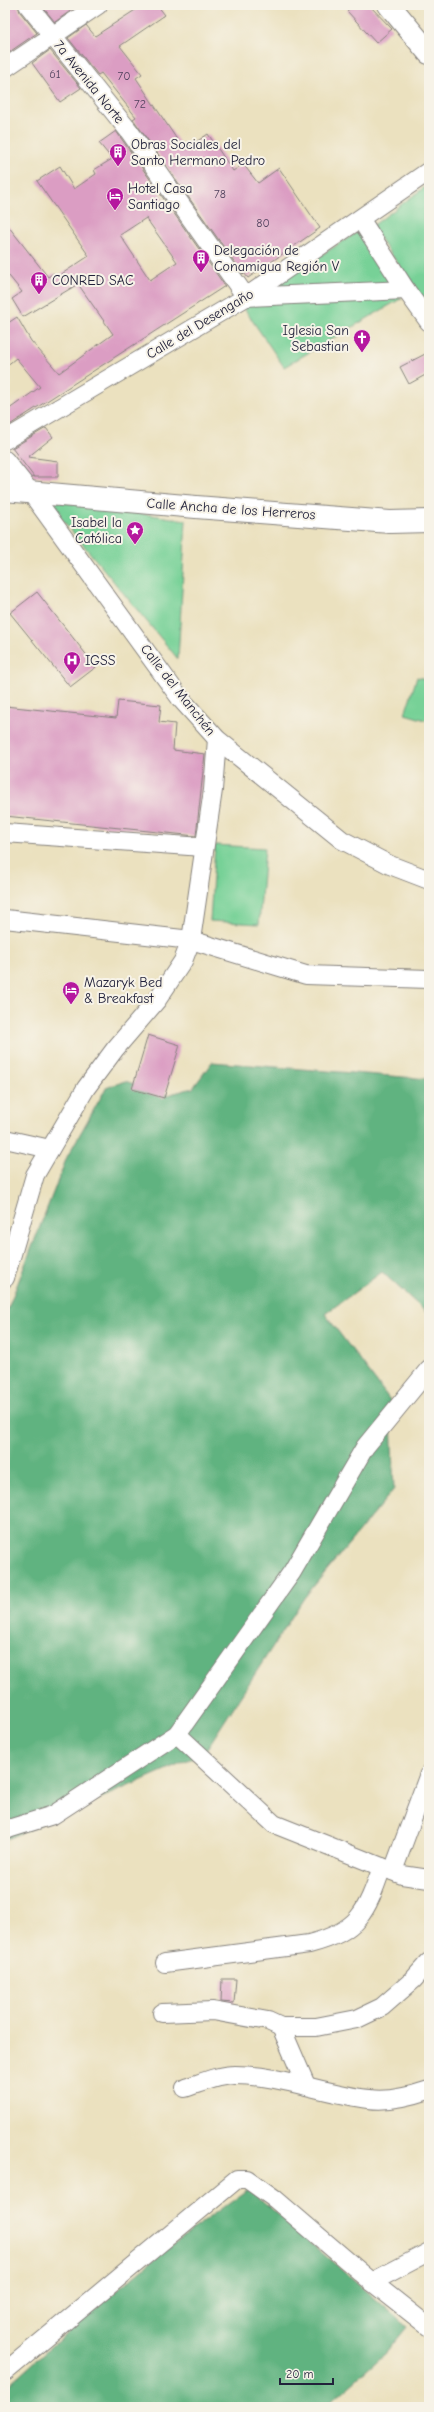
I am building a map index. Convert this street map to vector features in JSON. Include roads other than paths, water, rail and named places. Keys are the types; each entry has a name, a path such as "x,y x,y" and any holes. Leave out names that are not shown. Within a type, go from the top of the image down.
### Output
{"main road":[{"path":"389,5 429,53"},
{"path":"5,490 32,494"},
{"name":"Calle Ancha de los Herreros","path":"32,494 390,522 429,521"}],"street":[{"name":"7a Avenida Norte","path":"28,5 129,131 246,297"},
{"path":"5,68 53,37 98,5"},
{"name":"Calle del Desengaño","path":"5,440 246,297 361,220 429,171"},
{"path":"361,220 406,290 429,322"},
{"path":"246,297 406,290"},
{"name":"Calle del Manchén","path":"5,460 32,494 180,698 217,739 342,840 390,865 429,880"},
{"path":"5,1278 35,1175 86,1088 115,1049 157,1000 183,961 190,940 203,847 213,790 217,739"},
{"path":"5,833 203,847"},
{"path":"5,919 190,940 306,975 429,979"},
{"path":"5,1139 50,1149"},
{"path":"5,1830 53,1815 177,1734 292,1572 365,1447 429,1369"},
{"path":"177,1734 274,1824 388,1869 429,1879"},
{"path":"165,1963 309,1944 332,1938 351,1926 364,1914 388,1869 429,1774"},
{"path":"162,2013 213,2011 268,2022 281,2027 316,2027 357,2019 382,2007 413,1980 429,1962"},
{"path":"281,2027 306,2085"},
{"path":"185,2088 213,2079 234,2075 306,2085 370,2100 408,2097 429,2090"},
{"path":"5,2372 237,2179 247,2179 275,2199 372,2282 429,2327"},
{"path":"372,2282 429,2252"}],"place":[{"name":"Obras Sociales del Santo Hermano Pedro","path":"118,167"},
{"name":"Hotel Casa Santiago","path":"115,211"},
{"name":"Delegación de Conamigua Región V","path":"201,273"},
{"name":"CONRED SAC","path":"39,295"},
{"name":"Iglesia San Sebastian","path":"362,353"},
{"name":"Isabel la Católica","path":"135,545"},
{"name":"IGSS","path":"72,675"},
{"name":"Mazaryk Bed & Breakfast","path":"71,1005"}]}
